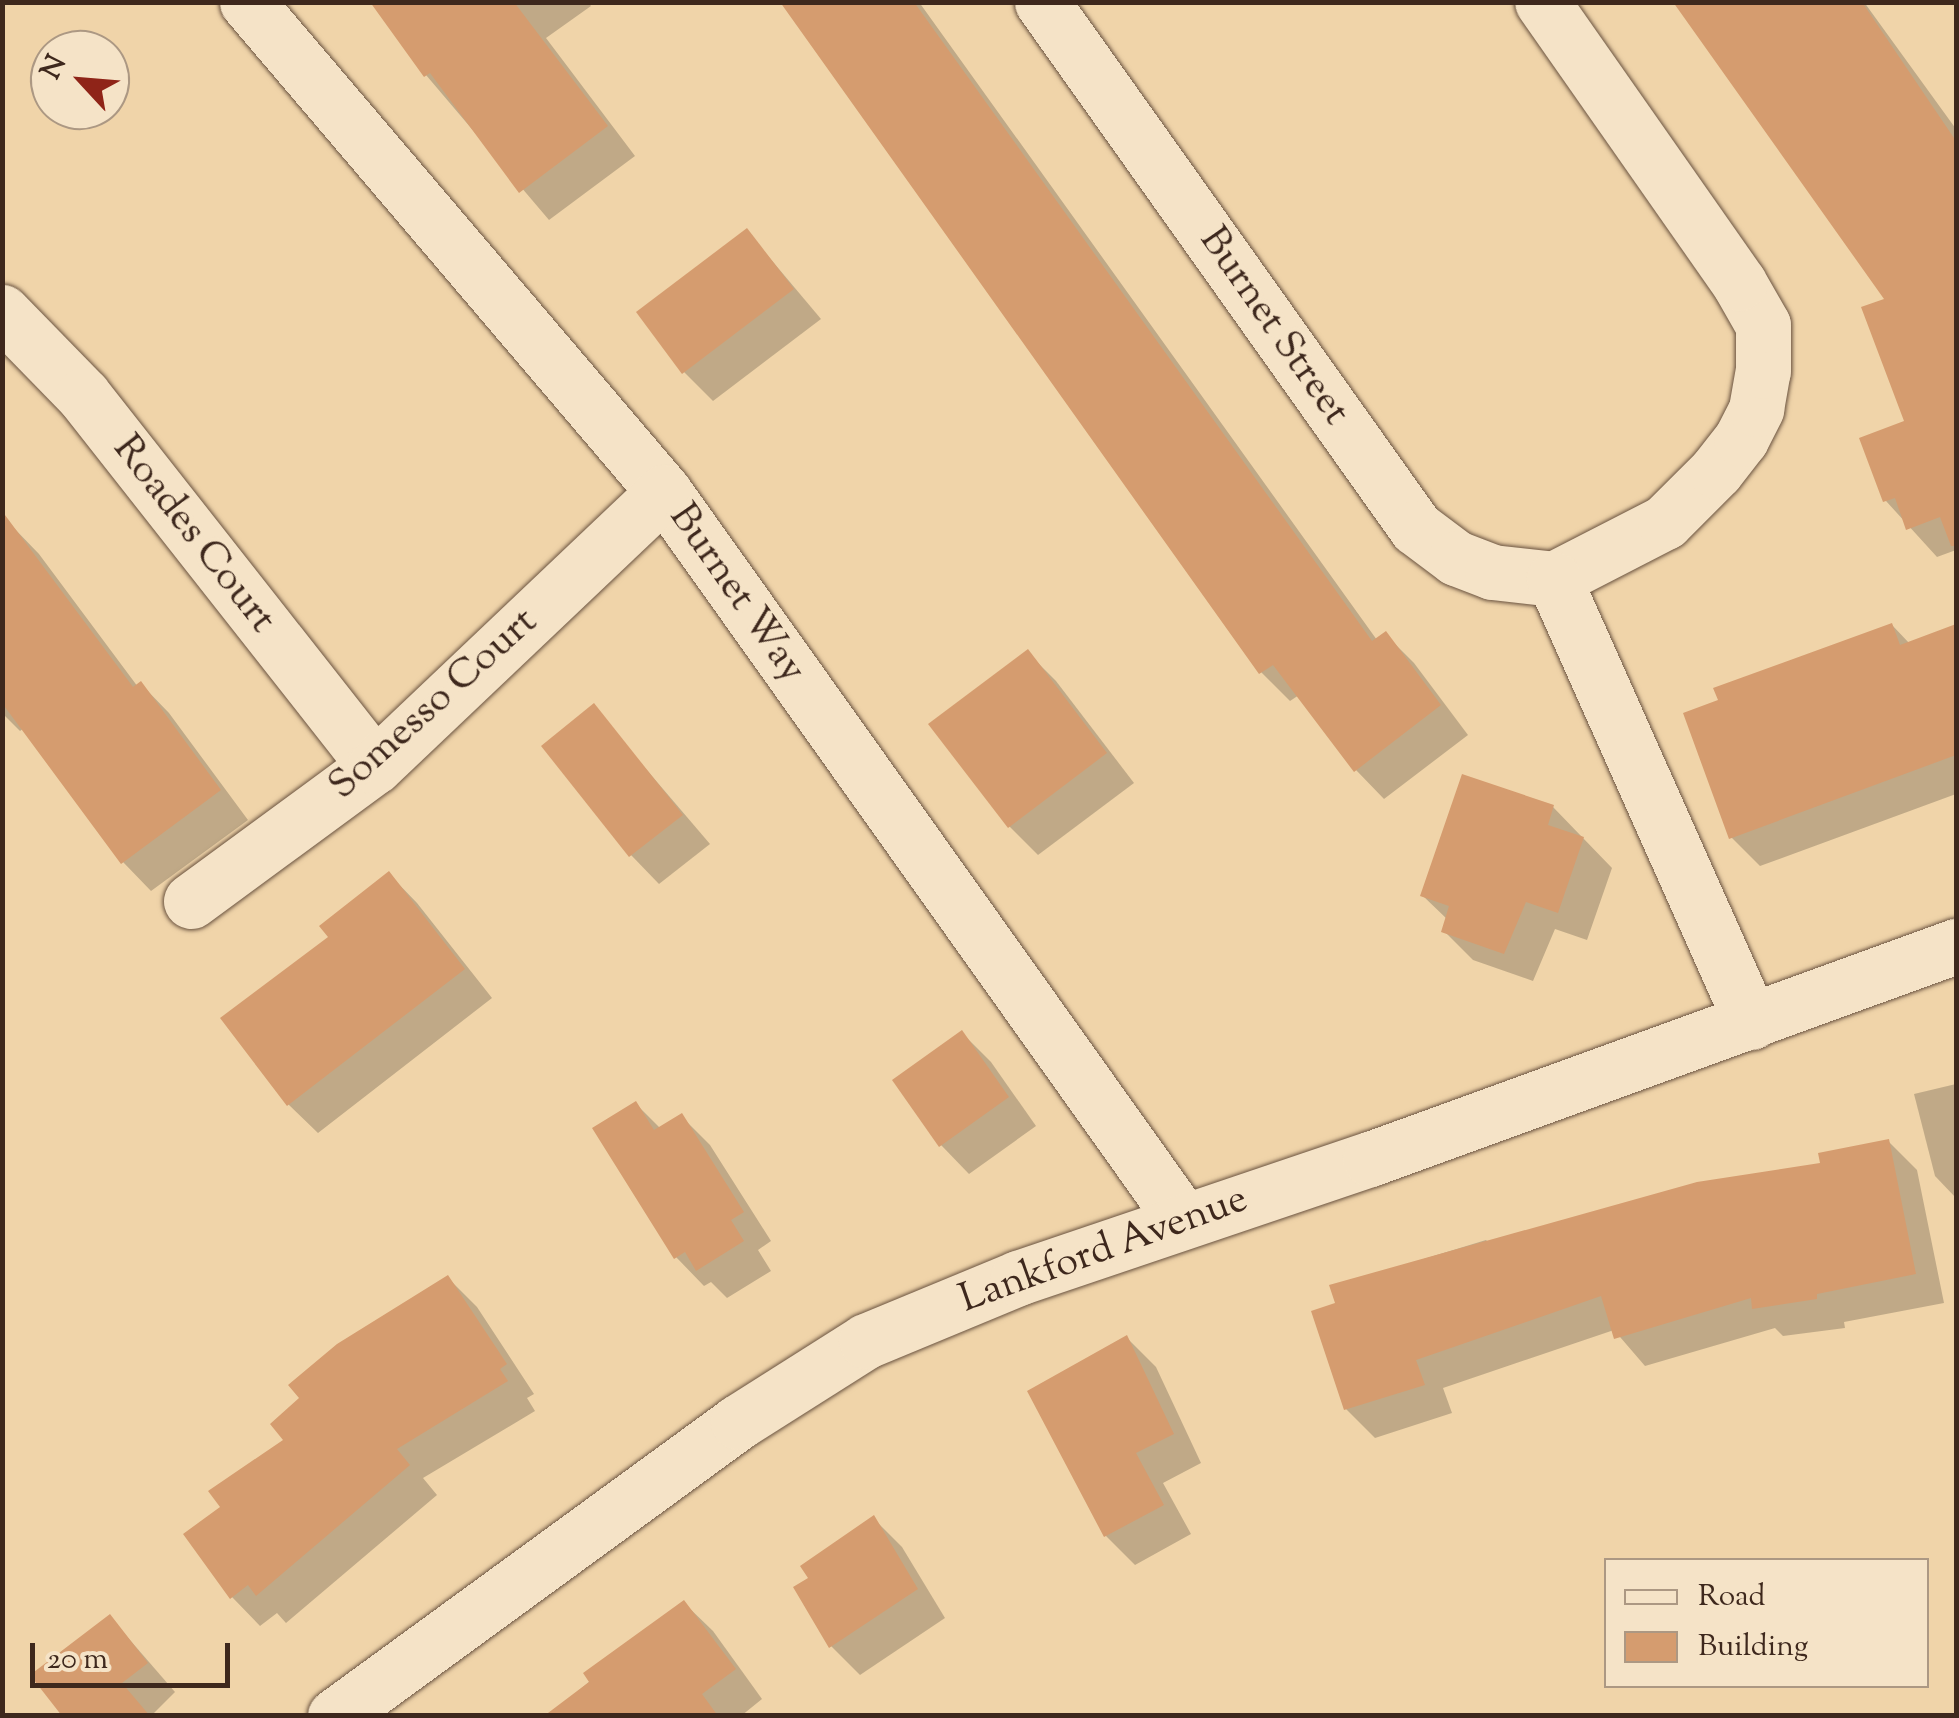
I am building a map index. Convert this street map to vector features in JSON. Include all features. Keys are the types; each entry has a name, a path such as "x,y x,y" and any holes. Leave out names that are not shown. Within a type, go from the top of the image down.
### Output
{"street":[{"name":"Burnet Way","path":"247,2 664,492 1182,1219"},
{"name":"Burnet Street","path":"1042,2 1416,528 1456,558 1492,572 1554,579"},
{"path":"1542,2 1739,283 1763,325 1763,371 1756,409 1741,439 1716,471 1665,522 1554,579 1751,1022"},
{"name":"Roades Court","path":"2,312 83,394 375,766"},
{"name":"Somesso Court","path":"190,901 375,766 664,492"},
{"name":"Lankford Avenue","path":"334,1716 738,1422 866,1341 1018,1278 1370,1158 1956,946"}],"building":[{"path":"370,2 514,2 608,126 519,193 430,73 424,77"},
{"path":"780,2 914,2 1372,641 1386,631 1441,705 1354,772 1273,665 1259,674"},
{"path":"1673,2 1862,2 1956,141 1956,546 1951,546 1940,517 1906,530 1895,498 1883,502 1859,438 1904,421 1861,307 1884,299"},
{"path":"747,228 794,289 682,374 636,312"},
{"path":"2,511 133,687 141,681 221,790 121,864 2,703"},
{"path":"1892,623 1900,645 1956,624 1956,755 1729,839 1683,713 1718,700 1713,688"},
{"path":"1028,649 1107,753 1008,828 928,724"},
{"path":"594,703 683,815 629,857 541,746"},
{"path":"1462,774 1554,805 1548,825 1584,837 1558,913 1526,902 1504,954 1441,932 1449,906 1420,896"},
{"path":"389,871 465,969 287,1106 220,1018 328,937 319,926"},
{"path":"962,1030 1009,1097 939,1147 892,1080"},
{"path":"636,1101 654,1130 682,1113 744,1212 731,1220 744,1241 696,1271 685,1252 674,1259 592,1128"},
{"path":"1889,1139 1916,1274 1817,1294 1817,1299 1752,1309 1751,1298 1614,1339 1601,1296 1416,1360 1425,1385 1344,1410 1311,1311 1335,1303 1329,1285 1697,1182 1820,1163 1818,1153"},
{"path":"448,1275 507,1364 500,1369 508,1381 397,1449 410,1465 256,1596 248,1585 230,1599 183,1534 220,1507 208,1491 283,1440 270,1424 299,1398 288,1385 337,1344"},
{"path":"1127,1335 1174,1434 1136,1453 1164,1505 1104,1537 1027,1391"},
{"path":"874,1515 918,1589 829,1648 793,1587 808,1578 800,1566"},
{"path":"684,1600 736,1669 702,1694 718,1716 544,1716 589,1682 583,1673"},
{"path":"110,1614 148,1663 122,1683 150,1716 62,1716 30,1675"}]}
